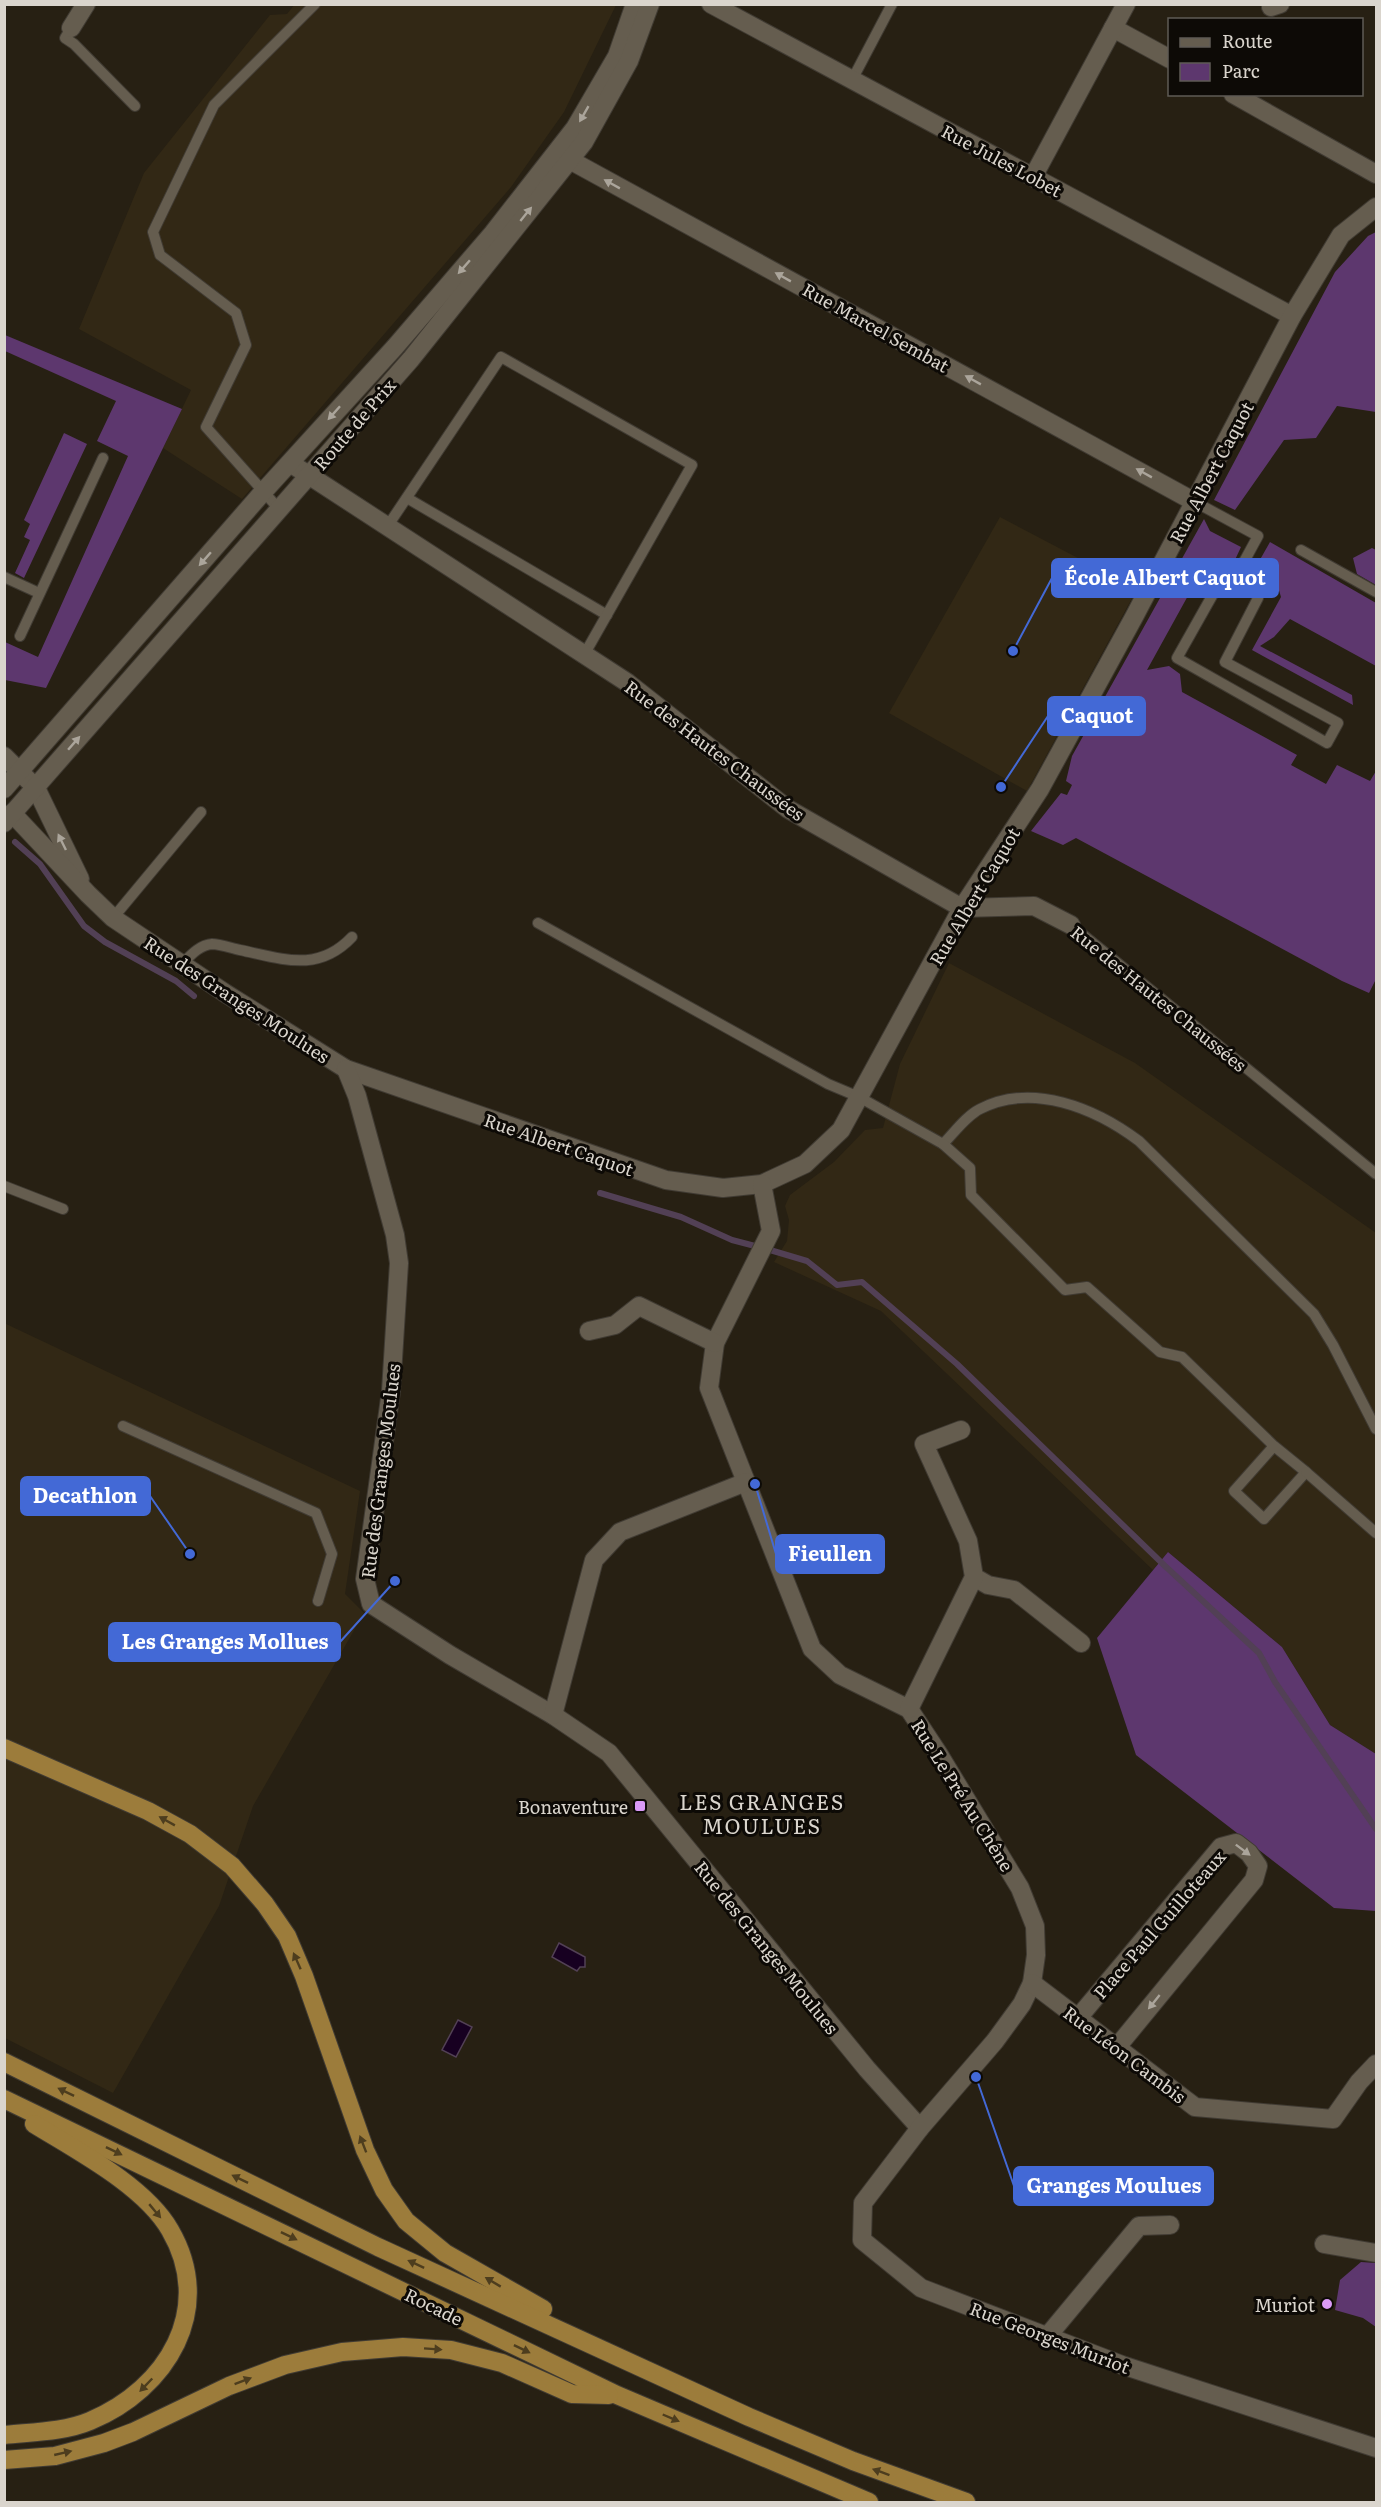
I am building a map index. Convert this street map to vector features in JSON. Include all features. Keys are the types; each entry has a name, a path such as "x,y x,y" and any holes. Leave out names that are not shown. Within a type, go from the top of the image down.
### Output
{"highway":[{"path":"4,1748 148,1811 190,1834 232,1866 265,1904 287,1936 304,1976 370,2160 384,2190 406,2222 446,2253 522,2299 630,2352 749,2417"},
{"path":"4,2062 378,2247 749,2417 853,2462 966,2502"},
{"name":"Rocade","path":"4,2098 617,2395 868,2502"},
{"path":"4,2106 115,2176 151,2205 170,2229 183,2260 189,2294 181,2336 162,2369 136,2395 89,2421 47,2431 4,2434"},
{"path":"4,2460 55,2456 104,2443 133,2432 229,2386 285,2365 342,2352 403,2347 451,2350 502,2363 572,2394 617,2395"}],"street":[{"path":"71,28 86,4"},
{"name":"Route de Prix","path":"7,814 36,788 411,359 563,157 576,128 617,56 635,4"},
{"name":"Route de Prix","path":"4,789 263,492 563,157 588,136 629,61 650,4"},
{"name":"Rue Jules Lobet","path":"711,4 1292,315"},
{"path":"1033,177 1126,4"},
{"path":"1113,28 1168,58"},
{"path":"1237,96 1377,174"},
{"name":"Rue Marcel Sembat","path":"563,157 1195,502"},
{"name":"Rue Albert Caquot","path":"346,1069 666,1180 723,1188 762,1184 805,1164 841,1130 962,908 1040,789 1195,502 1292,315 1341,235 1377,207"},
{"name":"Rue des Hautes Chaussées","path":"290,463 628,683 788,809 962,908 1034,906 1071,926"},
{"name":"Rue des Granges Moulues","path":"4,756 21,770 36,788 87,894"},
{"name":"Rue des Granges Moulues","path":"7,814 113,918 346,1069 357,1096 393,1225 399,1263 391,1391 365,1579 370,1604 450,1655 553,1715 609,1753 867,2069 920,2128"},
{"name":"Rue Le Pré Au Chêne","path":"762,1184 771,1231 715,1343 709,1388 812,1649 840,1675 909,1709 1020,1888 1035,1926 1036,1955 1032,1983 1022,2004 995,2041 920,2128"},
{"path":"589,1331 615,1324 639,1306 715,1343"},
{"path":"909,1709 974,1577 968,1541 924,1444 961,1430"},
{"path":"553,1715 594,1560 620,1532 747,1482"},
{"path":"974,1577 987,1585 1014,1590 1082,1643"},
{"name":"Place Paul Guilloteaux","path":"1078,2018 1221,1847 1236,1843 1249,1853 1258,1866 1254,1880 1117,2048"},
{"name":"Rue Léon Cambis","path":"1032,1983 1195,2107 1333,2119 1359,2082 1377,2064"},
{"name":"Rue Georges Muriot","path":"920,2128 863,2203 862,2240 921,2288 1122,2366 1377,2448"},
{"path":"1046,2338 1139,2226 1170,2225"},
{"path":"1324,2244 1377,2253"}],"lane":[{"path":"279,509 206,427 246,345 236,313 160,255 153,232 214,105 315,4"},
{"path":"852,80 892,4"},
{"path":"71,28 65,38 74,44 135,106"},
{"path":"387,527 501,357 692,465 584,655"},
{"path":"20,636 103,458"},
{"path":"407,498 607,615"},
{"path":"1195,502 1258,536 1239,570 1221,580 1178,658 1327,743 1338,723 1225,662 1258,598 1246,558"},
{"path":"1300,550 1377,592"},
{"path":"4,577 39,593"},
{"path":"113,918 201,812"},
{"path":"538,923 828,1084 859,1097 943,1144 970,1167 971,1195 1065,1290 1087,1287 1160,1352 1182,1357 1274,1446 1376,1534"},
{"name":"Rue des Hautes Chaussées","path":"1071,926 1377,1174"},
{"path":"182,964 198,949 212,944 284,960 320,960 341,948 352,937"},
{"path":"943,1144 978,1110 1012,1097 1036,1097 1064,1103 1119,1126 1139,1141 1314,1314 1377,1429"},
{"path":"4,1186 63,1209"},
{"path":"123,1426 316,1513 332,1554 318,1601"},
{"path":"1274,1446 1234,1491 1264,1519 1306,1472"}],"shaded area":[{"path":"295,4 616,5 564,112 511,187 242,499 163,448 191,390 79,329 144,173 270,15 287,14"},
{"path":"1000,517 1137,589 1027,791 889,713"},
{"path":"949,963 1135,1063 1376,1233 1376,1754 1330,1725 1282,1647 1168,1552 1153,1570 881,1311 774,1262 787,1241 789,1220 785,1206 790,1195 834,1162 865,1130 883,1128 900,1064"},
{"path":"4,1323 360,1491 345,1594 364,1613 253,1806 219,1906 113,2093 5,2038"},
{"path":"559,1943 585,1957 585,1967 580,1967 577,1971 552,1957"},
{"path":"458,2020 472,2027 456,2057 442,2050"}],"green space":[{"path":"1376,232 1376,412 1337,406 1316,438 1284,440 1235,510 1214,500 1335,272 1368,236"},
{"path":"5,335 182,409 46,688 5,680 5,642 38,657 128,456 97,441 116,401 5,351"},
{"path":"64,433 87,444 24,578 15,573 30,540 24,537 30,524 24,520"},
{"path":"1204,519 1210,531 1241,547 1234,562 1200,574 1147,670 1169,666 1180,674 1182,692 1297,755 1291,765 1326,784 1337,765 1370,781 1376,771 1376,979 1369,993 1342,981 1076,838 1063,845 1031,831 1061,793 1067,795 1072,785 1066,781 1072,756"},
{"path":"1270,542 1376,603 1376,666 1290,619 1274,637 1260,646 1352,695 1353,705 1252,650 1281,597 1278,587 1260,593 1253,572"},
{"path":"1372,548 1376,550 1376,585 1357,574 1353,558"},
{"path":"1168,1552 1282,1647 1330,1725 1376,1754 1376,1911 1334,1908 1136,1755 1097,1638"},
{"path":"1361,2262 1376,2263 1376,2327 1363,2318 1335,2310 1340,2280"}],"waterway":[{"path":"15,842 40,864 84,926 105,942 176,981 194,996"},
{"path":"600,1193 681,1217 732,1240 755,1246"},
{"path":"770,1250 807,1261 837,1285 862,1282 957,1364 1165,1566 1259,1653 1275,1682 1376,1829"}],"place":[{"name":"École Albert Caquot","path":"1013,651"},
{"name":"Caquot","path":"1001,787"},
{"name":"Fieullen","path":"755,1484"},
{"name":"Decathlon","path":"190,1554"},
{"name":"Les Granges Mollues","path":"395,1581"},
{"name":"Bonaventure","path":"640,1806"},
{"name":"Granges Moulues","path":"976,2077"},
{"name":"Muriot","path":"1327,2304"}],"district":[{"name":"LES GRANGES MOULUES","path":"762,1812"}]}
